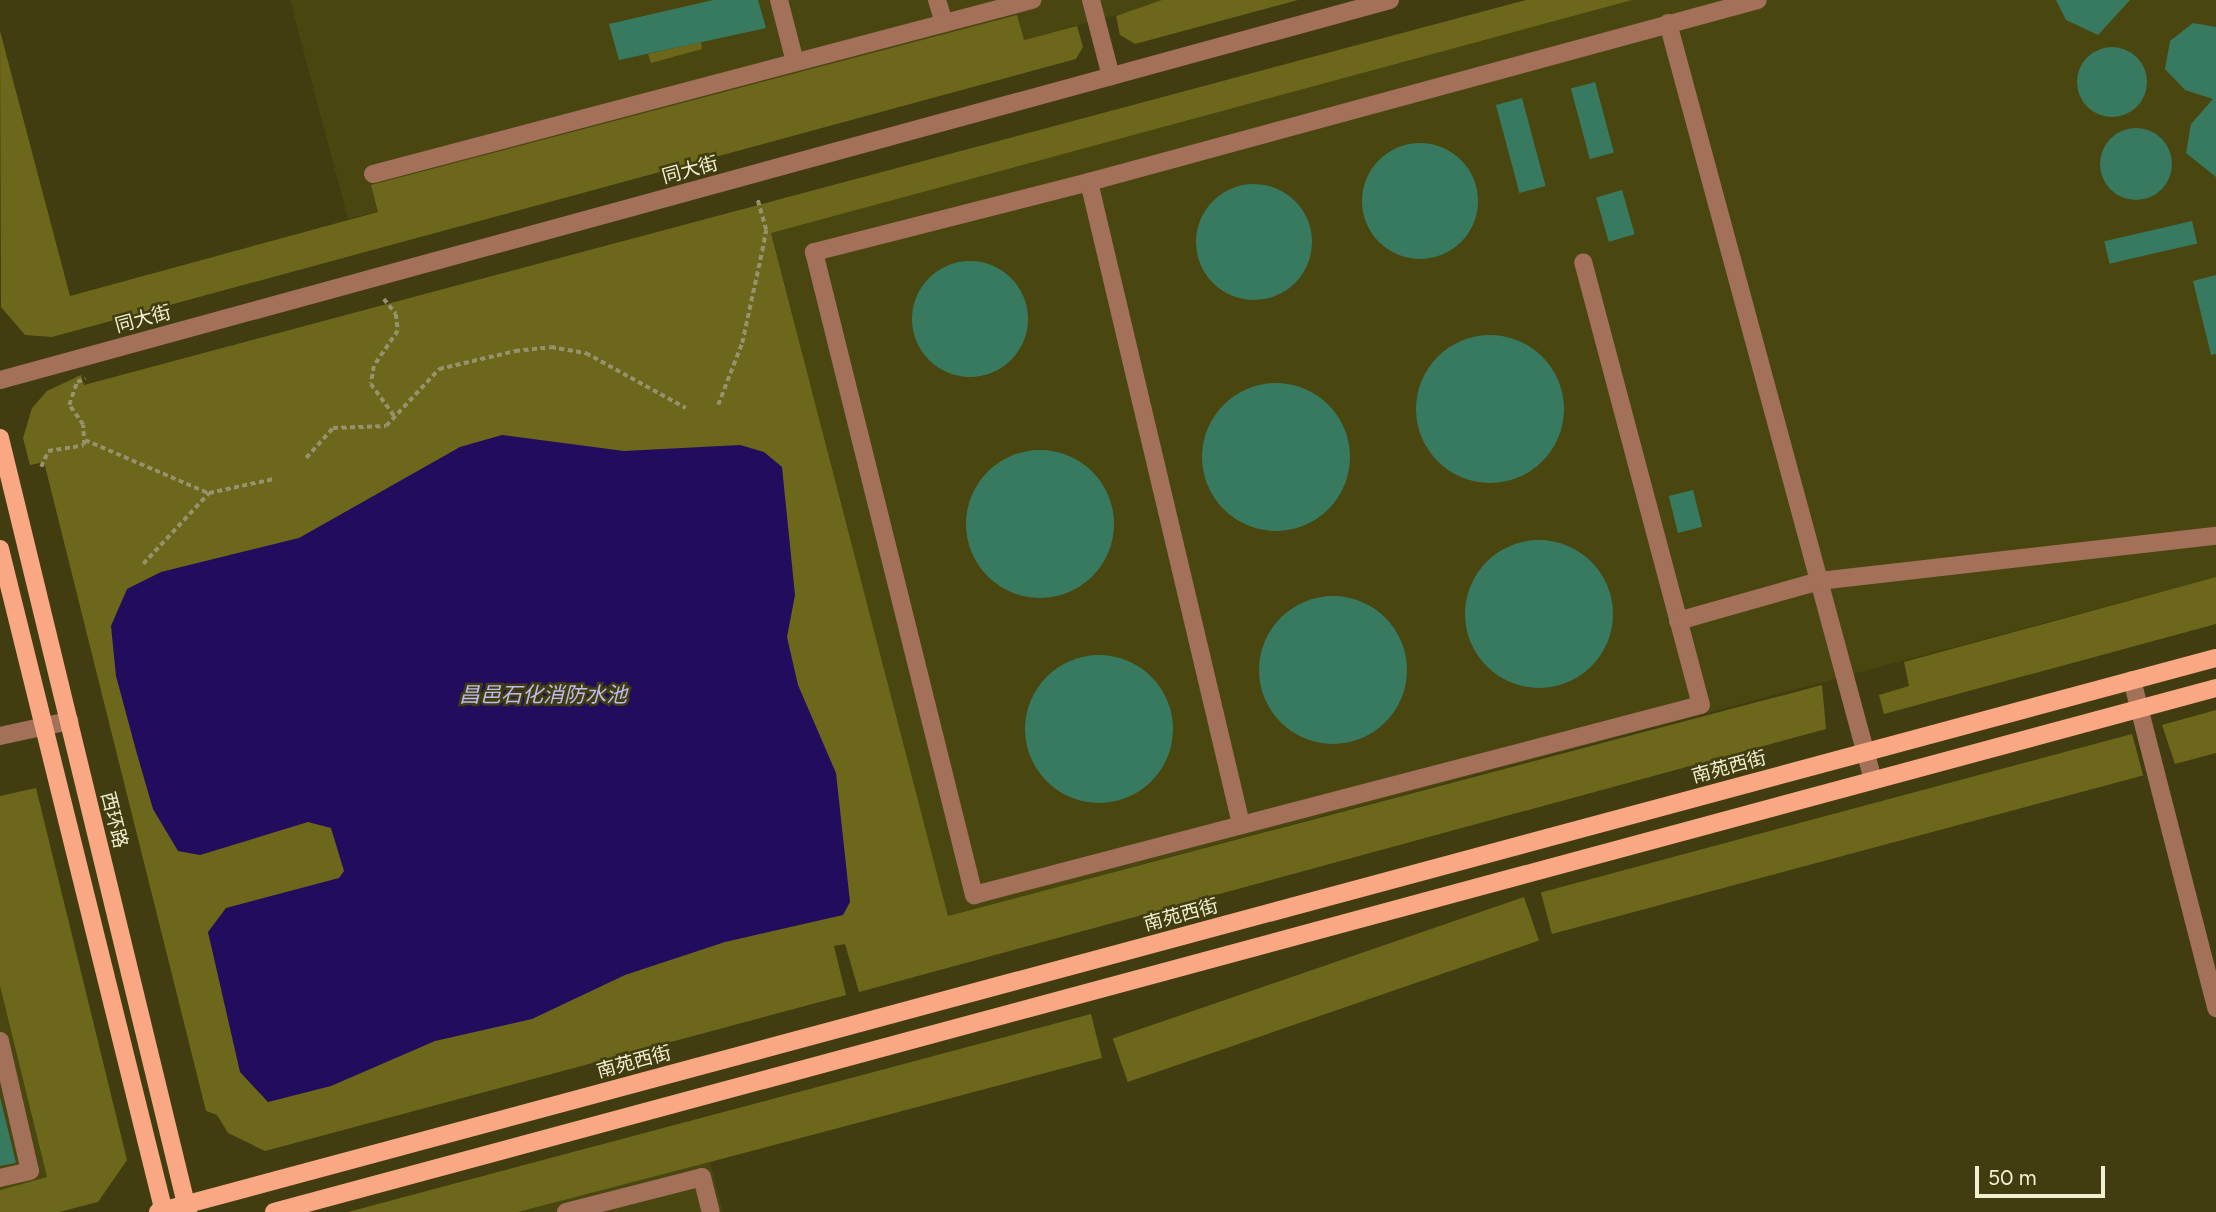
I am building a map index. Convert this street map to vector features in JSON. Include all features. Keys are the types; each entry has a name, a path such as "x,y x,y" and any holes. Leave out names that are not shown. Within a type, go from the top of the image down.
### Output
{"main road":[{"name":"西环路","path":"0,438 187,1208"},
{"path":"0,549 162,1212"},
{"name":"南苑西街","path":"162,1212 187,1208 2216,658"},
{"path":"274,1212 2216,688"}],"street":[{"path":"779,0 796,62"},
{"path":"937,0 944,23"},
{"path":"373,174 1032,0"},
{"path":"1091,0 1111,76"},
{"name":"同大街","path":"0,380 1390,0"},
{"path":"1583,262 1701,705 974,895 814,252 1089,182 1758,0"},
{"path":"1668,23 1873,780"},
{"path":"1089,182 1241,824"},
{"path":"1678,621 1819,580 2216,536"},
{"path":"2132,680 2216,1008"},
{"path":"0,736 69,721"},
{"path":"0,1041 30,1171 0,1178"},
{"path":"566,1212 702,1177 711,1212"}],"path":[{"path":"718,405 742,343 766,230 757,199"},
{"path":"384,299 396,314 398,331 374,366 372,384 394,416"},
{"path":"306,458 333,428 386,426 439,369 551,347 619,367 685,408"},
{"path":"85,379 77,382 69,405 85,440"},
{"path":"41,467 48,451 85,440 209,493 273,480"},
{"path":"142,564 209,493"}],"shaded area":[{"path":"290,0 1173,0 348,219"},
{"path":"1162,0 1298,0 1135,44 1120,35 1116,16"},
{"path":"1526,0 1632,0 771,233 948,916 1822,685 1826,729 859,992 845,944 834,946 846,995 265,1151 228,1133 217,1115 206,1111 44,462 30,465 23,438 32,408 47,391 81,375 84,385"},
{"path":"1619,0 2216,0 2216,577 948,916 771,232"},
{"path":"1017,15 1024,40 1077,26 1083,47 1076,59 52,337 25,335 1,307 0,31 70,296 378,212 371,185"},
{"path":"701,42 702,49 651,63 648,54"},
{"path":"2216,577 2216,624 1884,714 1879,695 1909,686 1904,662"},
{"path":"2216,710 2216,753 2175,764 2162,725"},
{"path":"2132,734 2143,776 1552,934 1541,892"},
{"path":"36,788 127,1160 98,1202 59,1212 0,1212 0,1190 47,1177 0,986 0,796"},
{"path":"1524,897 1539,940 1128,1082 1113,1039"},
{"path":"0,986 47,1177 0,1190"},
{"path":"1091,1014 1102,1058 518,1212 348,1212"},
{"path":"710,1162 723,1212 518,1212"}],"water":[{"name":"昌邑石化消防水池","path":"502,435 624,451 740,445 764,452 782,467 795,595 787,637 798,685 836,773 850,902 843,915 725,942 625,975 532,1019 435,1041 331,1086 268,1102 240,1072 208,932 226,908 339,878 344,871 331,828 308,822 200,855 178,851 153,809 116,676 111,626 127,589 161,572 299,538 460,447"}],"building":[{"path":"713,0 758,0 766,28 619,60 609,24"},
{"path":"2056,0 2130,0 2098,35 2066,20"},
{"path":"2193,23 2216,27 2216,177 2186,153 2191,124 2213,99 2185,90 2165,69 2170,41"},
{"path":"2105,47 2119,47 2132,52 2142,62 2147,82 2142,102 2132,112 2119,117 2105,117 2092,112 2082,102 2077,89 2077,75 2082,62 2092,52"},
{"path":"1595,82 1614,153 1590,159 1571,88"},
{"path":"1522,98 1546,186 1519,193 1496,105"},
{"path":"2136,128 2156,134 2166,144 2172,164 2166,184 2156,194 2136,200 2116,194 2106,184 2100,164 2106,144 2116,134"},
{"path":"1420,143 1442,147 1461,160 1474,179 1478,201 1474,223 1461,242 1442,255 1420,259 1398,255 1379,242 1366,223 1362,201 1366,179 1379,160 1398,147"},
{"path":"1254,184 1276,188 1295,201 1308,220 1312,242 1308,264 1295,283 1276,296 1254,300 1232,296 1213,283 1200,264 1196,242 1200,220 1213,201 1232,188"},
{"path":"1622,190 1635,234 1609,242 1596,197"},
{"path":"2192,221 2197,243 2109,264 2104,241"},
{"path":"970,261 992,265 1011,278 1024,297 1028,319 1024,341 1011,360 992,373 970,377 948,373 929,360 916,341 912,319 916,297 929,278 948,265"},
{"path":"2216,275 2216,354 2211,355 2193,281"},
{"path":"1490,335 1518,340 1542,357 1559,381 1564,409 1559,437 1542,461 1518,478 1490,483 1462,478 1438,461 1421,437 1416,409 1421,381 1438,357 1462,340"},
{"path":"1276,383 1304,388 1328,405 1345,429 1350,457 1345,485 1328,509 1304,526 1276,531 1248,526 1224,509 1207,485 1202,457 1207,429 1224,405 1248,388"},
{"path":"1040,450 1068,455 1092,472 1109,496 1114,524 1109,552 1092,576 1068,593 1040,598 1012,593 988,576 971,552 966,524 971,496 988,472 1012,455"},
{"path":"1693,490 1702,527 1678,533 1669,496"},
{"path":"1539,540 1567,545 1591,562 1608,586 1613,614 1608,642 1591,666 1567,683 1539,688 1511,683 1487,666 1470,642 1465,614 1470,586 1487,562 1511,545"},
{"path":"1333,596 1361,601 1385,618 1402,642 1407,670 1402,698 1385,722 1361,739 1333,744 1305,739 1281,722 1264,698 1259,670 1264,642 1281,618 1305,601"},
{"path":"1099,655 1127,660 1152,676 1168,701 1173,729 1168,757 1152,782 1127,798 1099,803 1071,798 1046,782 1030,757 1025,729 1030,701 1046,676 1071,660"},
{"path":"0,1097 16,1163 0,1166"}]}
